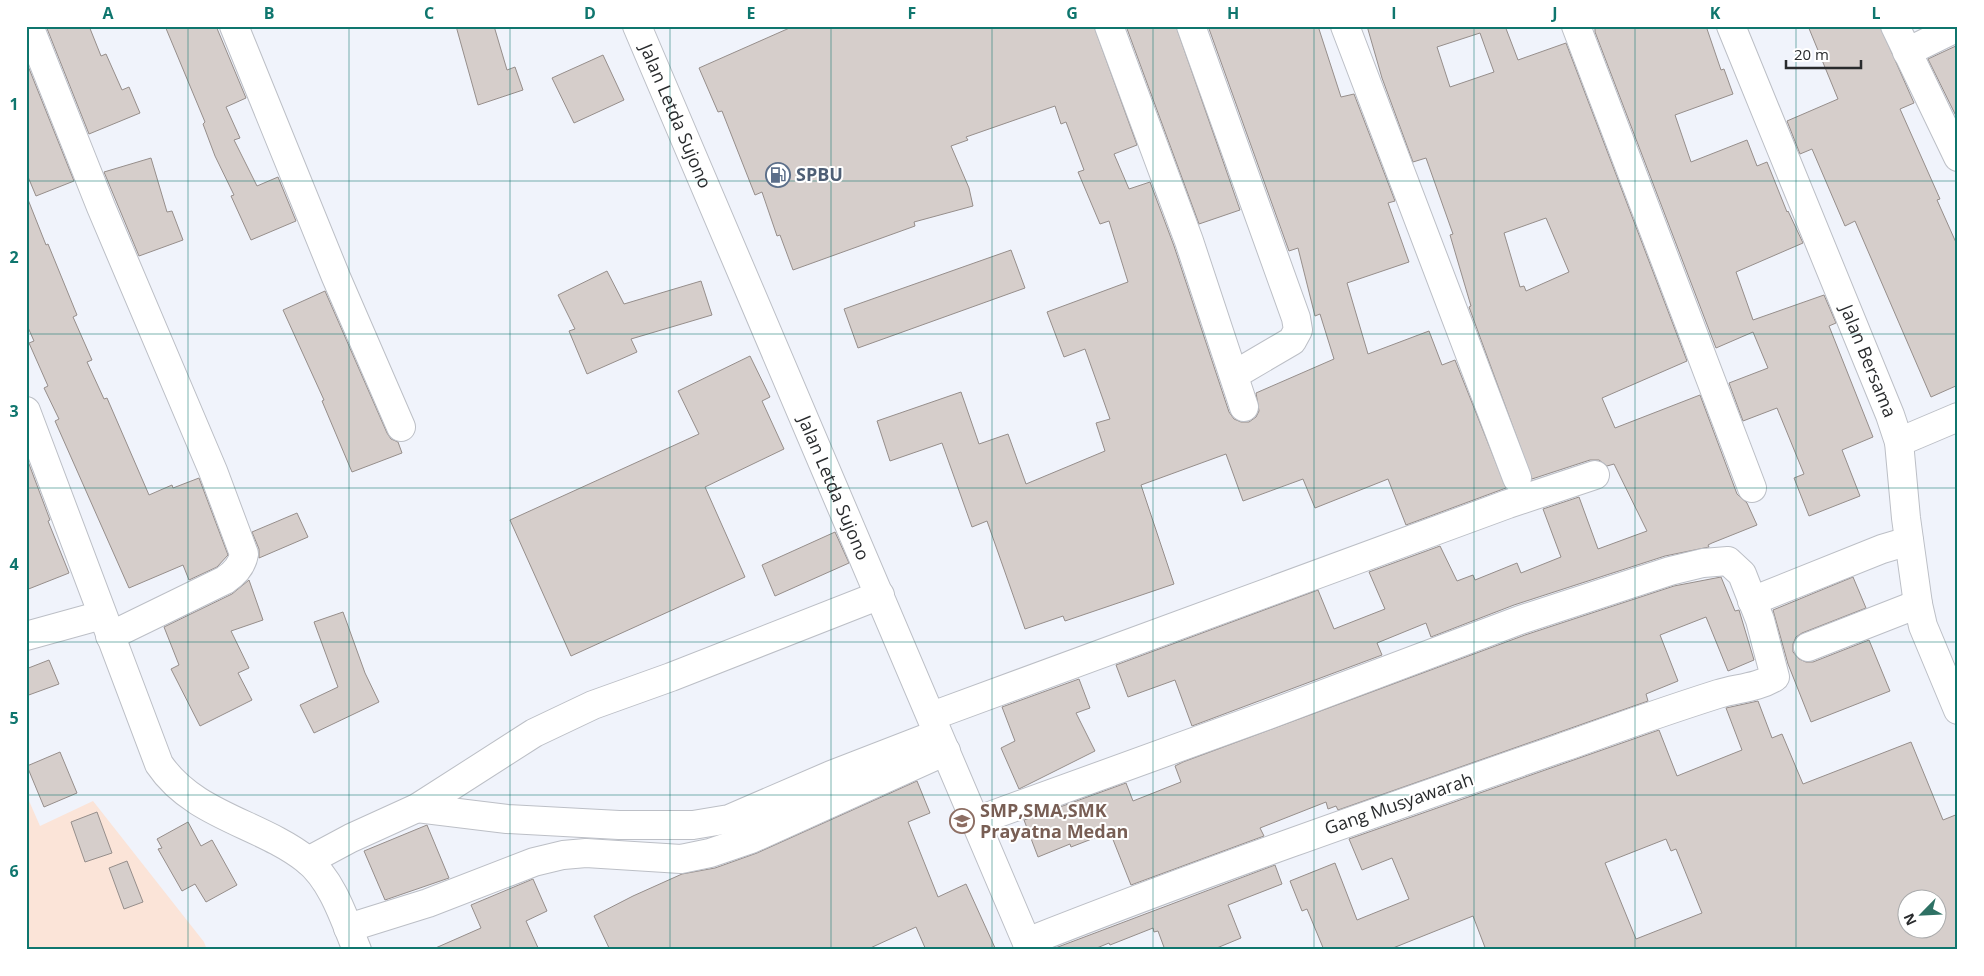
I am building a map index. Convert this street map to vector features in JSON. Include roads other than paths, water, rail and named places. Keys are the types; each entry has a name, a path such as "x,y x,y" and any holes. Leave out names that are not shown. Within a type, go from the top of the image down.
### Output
{"main road":[{"path":"26,636 106,626 225,580 233,575 243,560 244,554 213,471 102,207 29,26"},
{"path":"234,26 336,277 401,427"},
{"name":"Jalan Letda Sujono","path":"637,26 880,595 934,735 976,821 1029,946"},
{"path":"1109,26 1189,242 1244,407"},
{"path":"1190,26 1296,318 1298,330 1297,336 1285,346 1234,375"},
{"path":"1345,26 1517,478"},
{"path":"1576,26 1752,488"},
{"name":"Jalan Bersama","path":"1731,26 1890,415 1899,442 1909,541 1918,604 1923,626 1951,676 1958,710"},
{"path":"1895,26 1958,157"},
{"path":"1907,52 1958,27"},
{"path":"26,411 151,747 167,776 200,803 270,838 308,861 329,888 352,939 428,903 534,862 563,855 586,853 681,859 710,853 751,839 934,735"},
{"path":"1899,442 1958,417"},
{"path":"417,808 507,819 619,825 693,825 729,819 831,775 1508,504 1595,475"},
{"path":"976,821 1520,620 1670,571 1703,563 1728,561 1742,574 1752,601 1882,549 1909,541"},
{"path":"308,861 350,838 417,808 534,733 593,705 671,677 880,595"},
{"name":"Gang Musyawarah","path":"1029,946 1130,902 1305,838 1711,696 1763,685 1775,677 1760,620 1752,601"},
{"path":"1808,647 1918,604"}],"place":[{"name":"SPBU","path":"778,175"},
{"name":"SMP,SMA,SMK Prayatna Medan","path":"962,821"}]}
